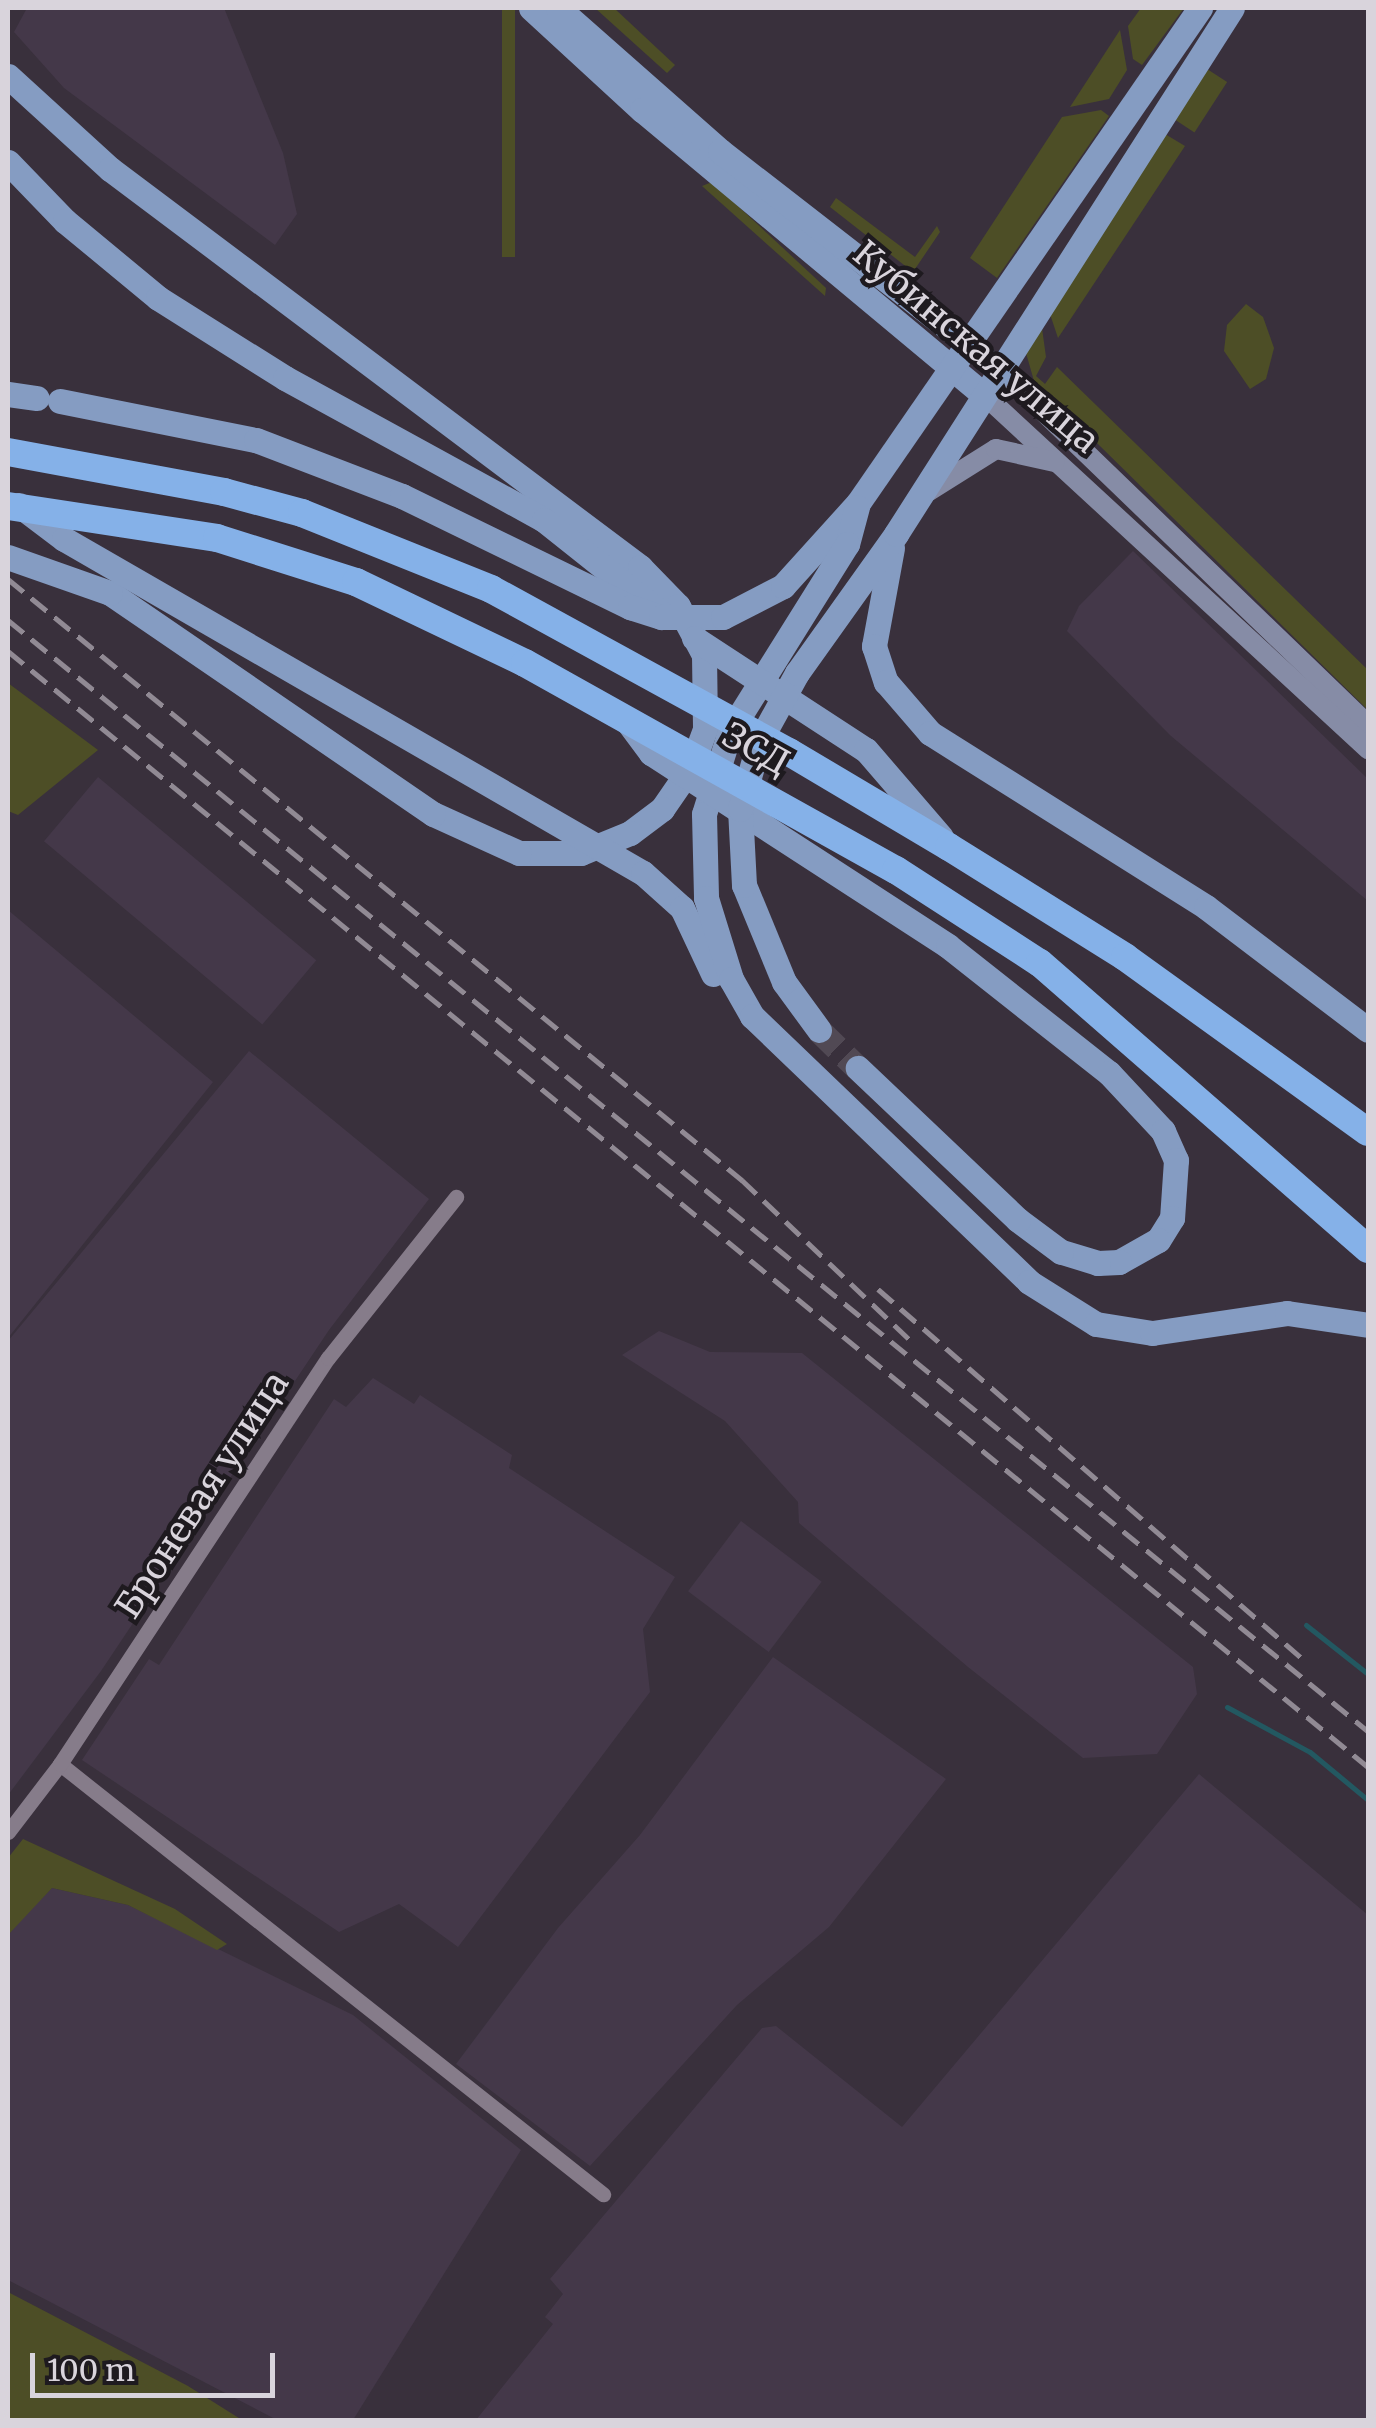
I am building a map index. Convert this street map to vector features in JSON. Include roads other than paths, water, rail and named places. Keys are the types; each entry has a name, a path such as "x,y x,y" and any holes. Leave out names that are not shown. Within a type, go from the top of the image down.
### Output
{"highway":[{"name":"ЗСД","path":"8,452 224,492 374,538 598,646 949,847 1125,957 1368,1132"},
{"name":"ЗСД","path":"8,506 217,538 338,576 466,632 625,718 966,914 1082,997 1368,1249"}],"main road":[{"name":"Кубинская улица","path":"531,8 642,110 981,392 1368,749"},
{"name":"Кубинская улица","path":"558,8 720,150 997,367 1368,725"},
{"path":"8,394 256,440 402,496 630,608 694,620 754,605 783,586 858,502 948,364 970,344 1200,8"},
{"path":"819,1030 784,982 750,907 740,808 746,776 777,707 860,577 896,534 981,392 1232,8"},
{"path":"8,76 110,169 640,566 678,606 704,655 705,729 691,767 662,809 630,834 581,853 519,853 434,814 110,593 8,557"},
{"path":"8,162 64,221 158,298 285,378 573,538 674,625 866,750 949,847"},
{"path":"919,498 966,462 996,449 1062,464"},
{"path":"8,495 64,539 643,873 682,908 726,998 754,1037 1059,1305 1130,1332 1287,1313 1368,1324"},
{"path":"858,502 847,544 744,704 718,757 704,814 706,898 731,979 752,1016 995,1252"},
{"path":"896,534 880,586 874,646 900,702 930,733 1206,907 1368,1030"},
{"path":"625,718 651,753 948,946 1064,1034 1163,1131 1176,1160 1178,1191 1158,1240 1119,1262 1098,1264 1061,1252 1018,1220 858,1068"}],"street":[{"name":"Броневая улица","path":"8,1832 60,1764 337,1346 456,1197"},
{"path":"60,1764 603,2194"}],"waterway":[{"path":"1306,1625 1368,1674"},
{"path":"1227,1707 1310,1752 1368,1800"}],"tunnel":[{"path":"819,1030 858,1068"}],"railway":[{"path":"8,579 742,1180 909,1339"},
{"path":"8,620 1368,1731"},
{"path":"8,651 1368,1767"},
{"path":"878,1289 1304,1660"}]}
